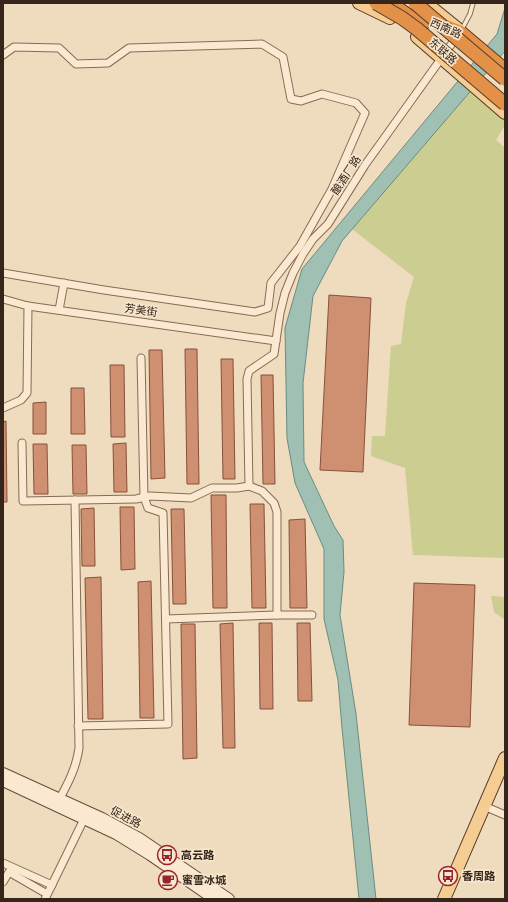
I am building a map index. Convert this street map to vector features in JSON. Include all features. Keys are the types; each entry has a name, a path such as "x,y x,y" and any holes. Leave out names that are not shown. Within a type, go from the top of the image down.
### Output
{"highway":[{"name":"东联路","path":"376,3 402,18 417,29 505,104"},
{"name":"西南路","path":"390,3 416,20 445,53 480,83 505,96"},
{"name":"西南路","path":"403,3 425,19 460,32 501,67"},
{"name":"东联路","path":"415,3 505,79"}],"main road":[{"path":"359,3 399,23 445,53"},
{"path":"426,3 460,32"},
{"path":"480,83 505,113"},
{"path":"453,899 488,808 505,758"},
{"name":"促进路","path":"3,773 58,802 139,838 229,899"},
{"path":"444,899 488,808 505,777"},
{"name":"促进路","path":"3,781 58,802"},
{"name":"促进路","path":"86,815 135,845 214,899"}],"street":[{"name":"酿酒厂路","path":"249,486 247,379 249,371 274,354 280,313 285,293 293,273 313,239 328,224 365,165 460,32"},
{"path":"3,55 14,47 59,48 76,64 108,63 129,48 262,44 283,57 291,99 301,101 322,94 356,103 365,113 332,189 300,246 271,283 268,308 255,312 3,273"},
{"path":"59,310 64,283"},
{"name":"芳美街","path":"3,299 28,306 276,341"},
{"path":"3,408 21,400 27,393 28,306"},
{"path":"78,726 168,724 163,513 148,508 144,497 141,358"},
{"path":"22,443 23,501 136,499 150,496 191,498 212,488 237,488 249,486 262,491 274,503 276,512 277,615"},
{"path":"58,802 73,774 79,748 75,500"},
{"path":"166,619 312,615"},
{"path":"488,808 505,815"},
{"path":"3,882 9,872 46,896 86,815"},
{"path":"3,863 52,886"}],"lane":[{"path":"460,32 470,14 473,3"}],"green space":[{"path":"472,89 505,119 505,125 496,140 505,148 505,558 413,555 405,468 371,456 372,436 385,436 391,346 401,344 406,303 414,277 352,229"},
{"path":"505,594 505,620 494,612 491,596 504,597"}],"shaded area":[{"path":"505,8 505,51 342,241 313,296 303,383 304,462 334,526 343,540 344,572 340,615 356,714 376,899 359,899 338,680 324,619 324,549 295,483 287,438 285,328 302,269 497,34"}],"building":[{"path":"329,295 371,298 363,472 320,470"},
{"path":"185,349 197,349 199,484 187,484"},
{"path":"149,350 162,350 165,478 151,479"},
{"path":"221,359 233,359 235,479 223,479"},
{"path":"110,365 124,365 125,437 111,437"},
{"path":"261,375 273,375 275,484 263,484"},
{"path":"71,388 84,388 85,434 71,434"},
{"path":"46,402 46,434 33,434 33,403"},
{"path":"6,421 7,502 3,502 3,422"},
{"path":"126,443 127,492 114,492 113,444"},
{"path":"33,444 47,444 48,494 34,494"},
{"path":"72,445 86,445 87,494 73,494"},
{"path":"211,495 226,495 227,608 213,608"},
{"path":"250,504 264,504 266,608 252,608"},
{"path":"120,507 134,507 135,569 121,570"},
{"path":"94,508 95,566 82,566 81,509"},
{"path":"171,509 184,509 186,604 173,604"},
{"path":"305,519 307,608 290,608 289,520"},
{"path":"101,577 103,719 88,719 85,578"},
{"path":"151,581 154,718 140,718 138,582"},
{"path":"414,583 475,585 470,727 409,725"},
{"path":"233,623 235,748 223,748 220,624"},
{"path":"259,623 272,623 273,709 260,709"},
{"path":"297,623 310,623 312,701 298,701"},
{"path":"181,624 195,624 197,758 183,759"}],"place":[{"name":"高云路","path":"167,855"},
{"name":"香周路","path":"448,876"},
{"name":"蜜雪冰城","path":"168,880"}]}
